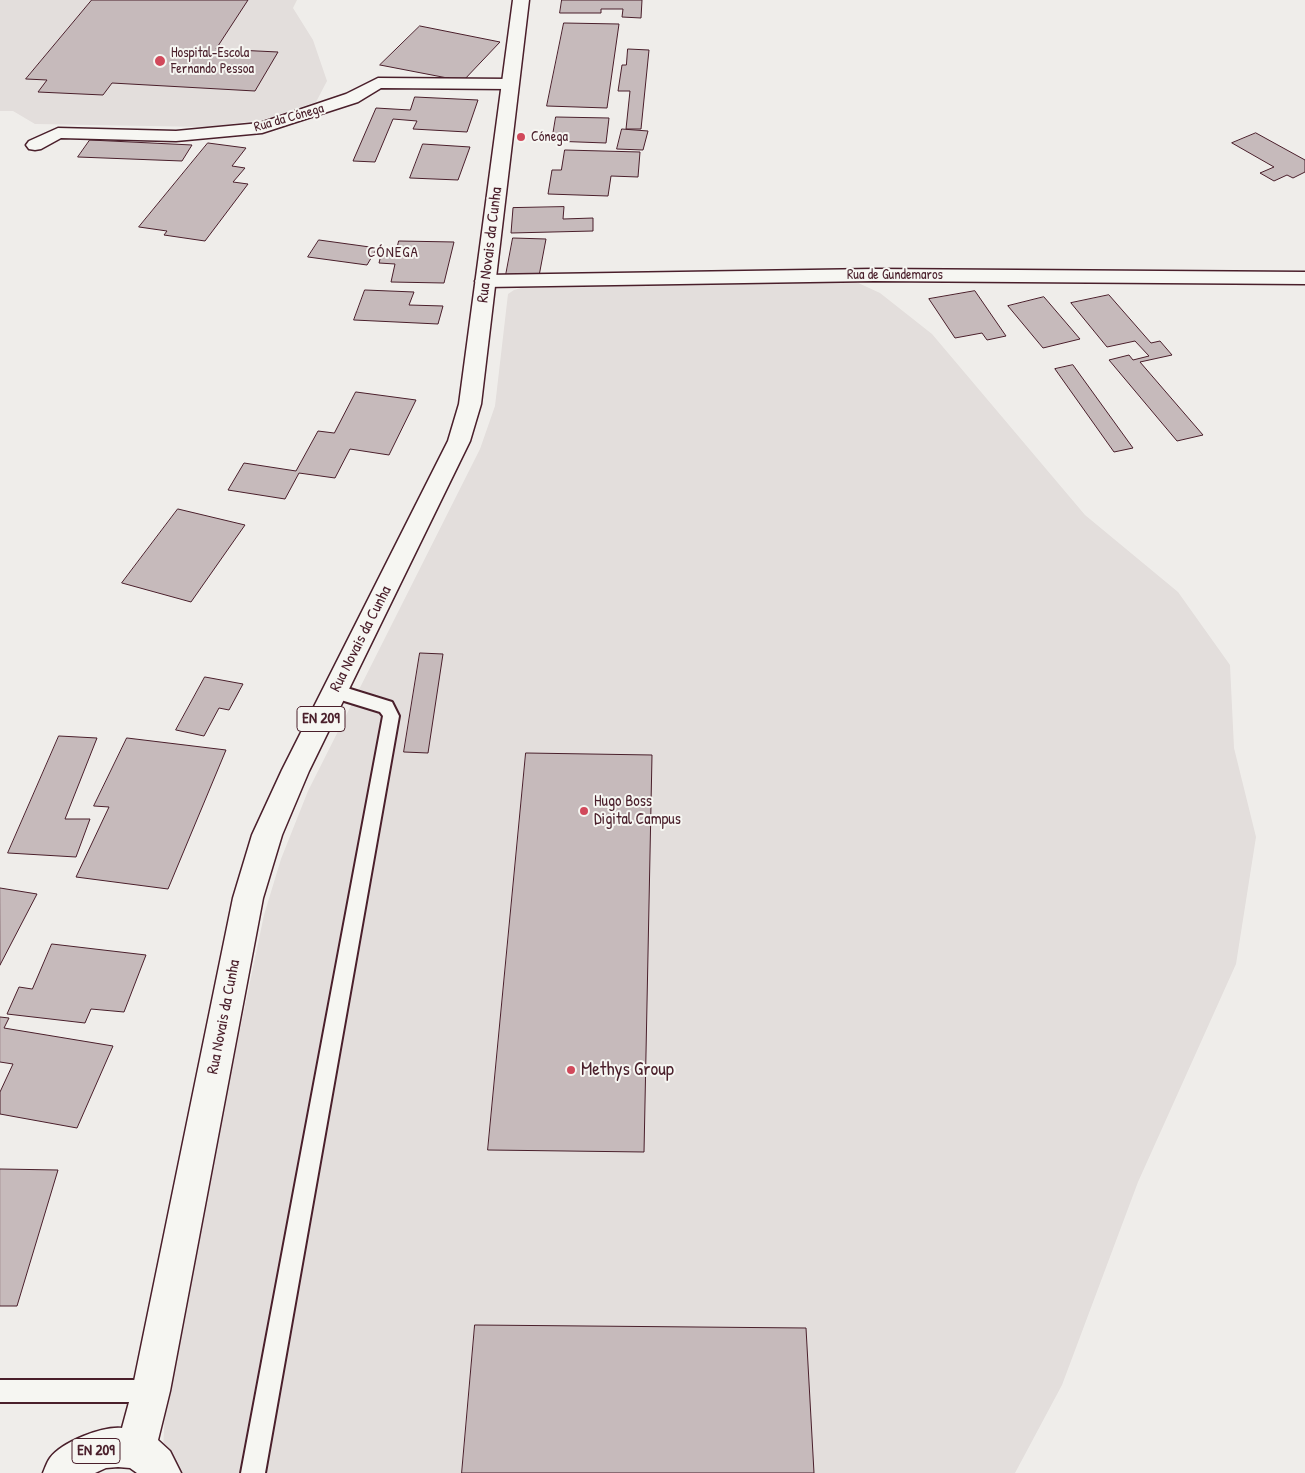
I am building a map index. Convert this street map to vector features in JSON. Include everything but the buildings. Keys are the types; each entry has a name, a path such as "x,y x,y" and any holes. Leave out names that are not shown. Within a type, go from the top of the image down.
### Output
{"main road":[{"name":"Rua Novais da Cunha","path":"149,1462 151,1391 248,898 267,836 334,691 459,441 470,404 521,0"},
{"name":"Rua da Cónega","path":"35,145 58,133 176,136 262,128 352,98 378,83 510,84"},
{"name":"Rua de Gundemaros","path":"485,281 874,275 1305,278"},
{"name":"EN 209","path":"63,1473 72,1464 92,1452 112,1447 149,1462"}],"lane":[{"path":"253,1473 392,716 386,706 334,691"},
{"path":"0,1391 151,1391"}],"shaded area":[{"name":"Hospital-Escola Fernando Pessoa","path":"0,0 297,0 293,8 313,40 327,81 316,102 262,120 207,127 35,124 13,111 0,111"},
{"path":"854,281 880,293 932,334 1085,515 1178,592 1230,665 1234,748 1256,837 1236,964 1138,1182 1062,1385 1015,1473 171,1473 163,1453 166,1383 264,915 281,859 308,791 480,449 495,406 508,294 521,288"}],"place":[{"name":"Hospital-Escola Fernando Pessoa","path":"160,61"},
{"name":"Cónega","path":"521,137"},
{"name":"Hugo Boss Digital Campus","path":"584,811"},
{"name":"Methys Group","path":"571,1070"}],"district":[{"name":"CÓNEGA","path":"393,253"}]}
